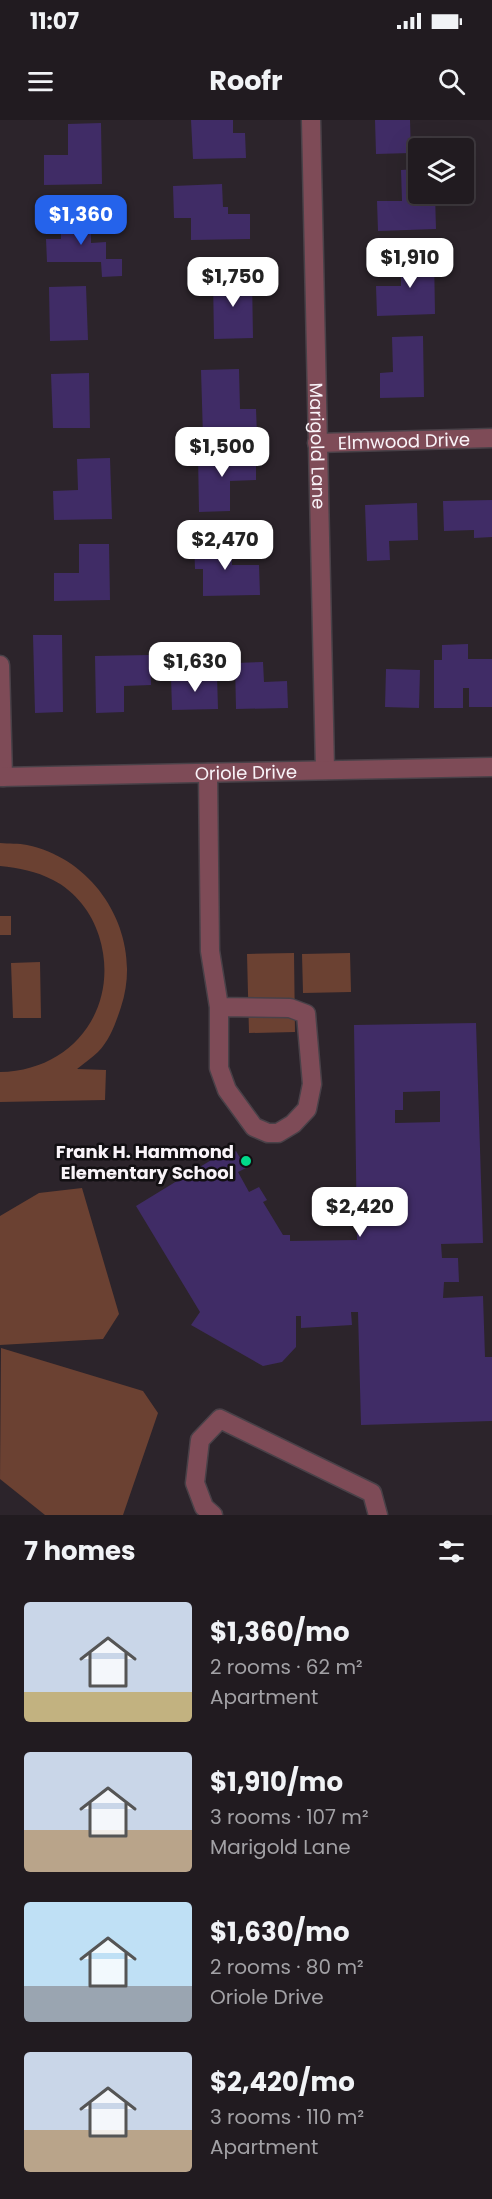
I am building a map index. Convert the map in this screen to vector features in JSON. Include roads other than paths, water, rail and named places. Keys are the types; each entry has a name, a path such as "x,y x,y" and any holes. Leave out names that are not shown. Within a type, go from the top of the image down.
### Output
{"street":[{"name":"Marigold Lane","path":"311,120 325,770"},
{"name":"Elmwood Drive","path":"317,443 492,438"},
{"path":"0,665 2,777"},
{"name":"Oriole Drive","path":"2,777 492,767"},
{"path":"208,773 210,951 219,1007 219,1068 227,1090 254,1127 268,1133 279,1133 293,1124 307,1109 312,1084 306,1014 290,1008 219,1007"},
{"path":"213,1515 204,1507 195,1483 200,1440 220,1419 372,1493 378,1515"}],"place":[{"name":"Frank H. Hammond Elementary School","path":"246,1161"}]}
